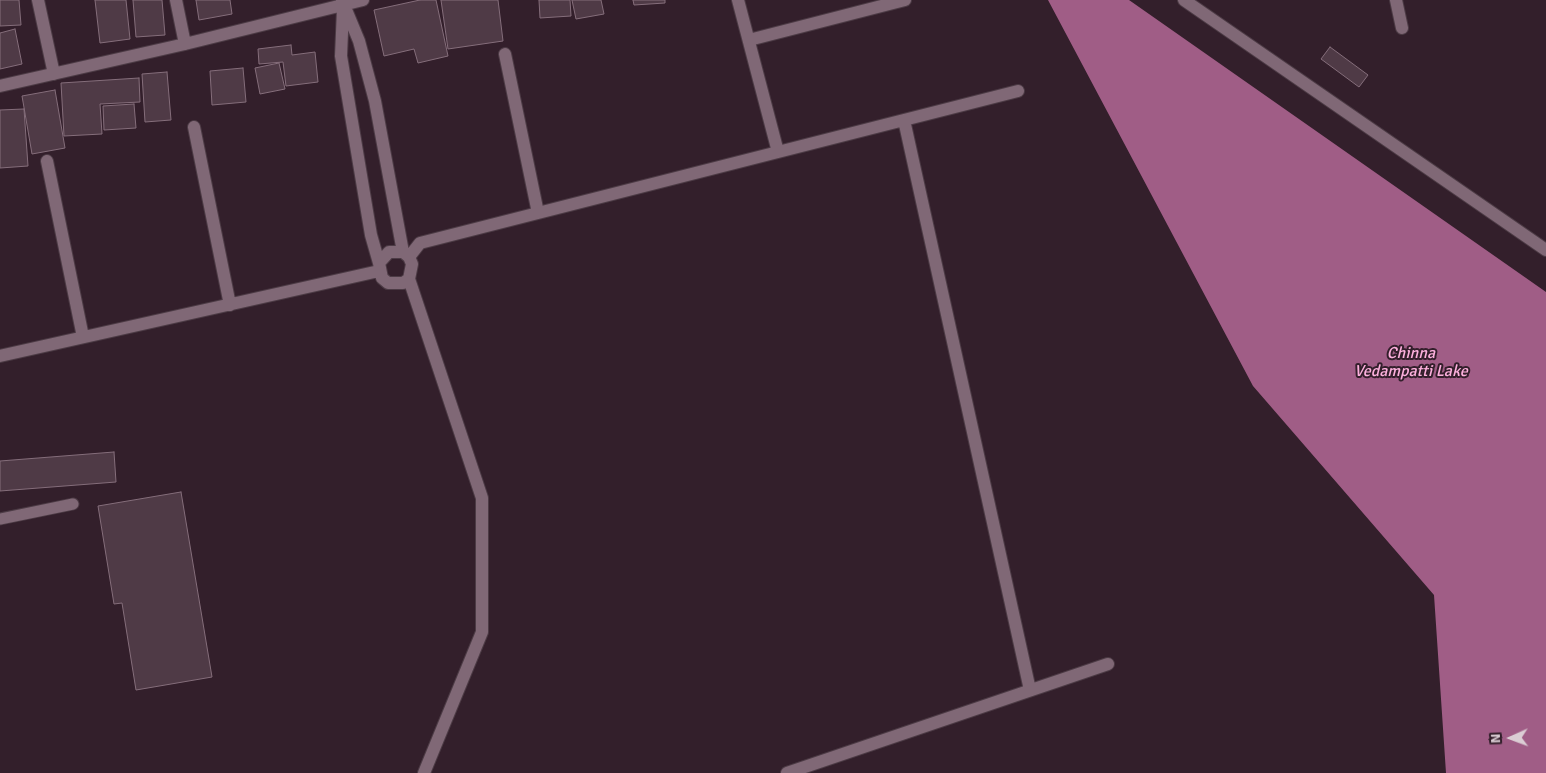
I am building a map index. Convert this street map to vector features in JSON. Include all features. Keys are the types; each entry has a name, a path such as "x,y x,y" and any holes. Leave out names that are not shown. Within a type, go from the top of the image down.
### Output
{"street":[{"path":"38,0 54,74"},
{"path":"176,0 185,44"},
{"path":"0,86 185,44 343,2 363,0"},
{"path":"738,0 778,152"},
{"path":"749,40 905,0"},
{"path":"1184,0 1546,250"},
{"path":"1396,0 1402,28"},
{"path":"343,2 359,41 375,101 406,255 412,272 409,279 403,284 388,283 379,267 371,235 341,56 343,2"},
{"path":"506,54 538,213"},
{"path":"406,255 420,243 1018,91"},
{"path":"904,120 1030,690"},
{"path":"194,127 230,305"},
{"path":"47,160 83,338"},
{"path":"0,356 230,305 379,267 389,252 406,255"},
{"path":"409,279 482,498 482,632 424,773"},
{"path":"787,773 1108,664"}],"lane":[{"path":"0,519 73,504"}],"water":[{"name":"Chinna Vedampatti Lake","path":"1048,0 1129,0 1546,292 1546,773 1446,773 1434,595 1253,386"}],"building":[{"path":"0,0 19,0 21,25 0,26"},
{"path":"95,0 126,0 130,39 100,43"},
{"path":"133,0 162,0 165,35 136,37"},
{"path":"196,0 230,0 232,14 199,20"},
{"path":"420,0 436,0 448,56 418,63 414,49 384,56 374,10"},
{"path":"441,0 498,0 503,41 448,49"},
{"path":"539,0 570,0 571,16 540,18"},
{"path":"572,0 601,0 604,14 576,19"},
{"path":"633,0 665,0 665,3 634,5"},
{"path":"15,29 22,64 0,69 0,33"},
{"path":"291,45 292,55 315,52 318,82 286,86 283,62 259,64 258,49"},
{"path":"1330,47 1368,75 1359,87 1321,59"},
{"path":"279,63 285,89 260,94 255,68"},
{"path":"243,68 246,102 212,105 210,71"},
{"path":"167,72 171,120 145,122 142,74"},
{"path":"139,78 140,102 100,104 102,134 64,136 61,83"},
{"path":"55,90 65,148 32,154 22,96"},
{"path":"134,104 136,128 104,130 103,106"},
{"path":"24,109 28,166 0,168 0,110"},
{"path":"114,452 116,482 0,491 0,461"},
{"path":"181,492 212,677 136,690 122,603 114,604 98,506"}]}
